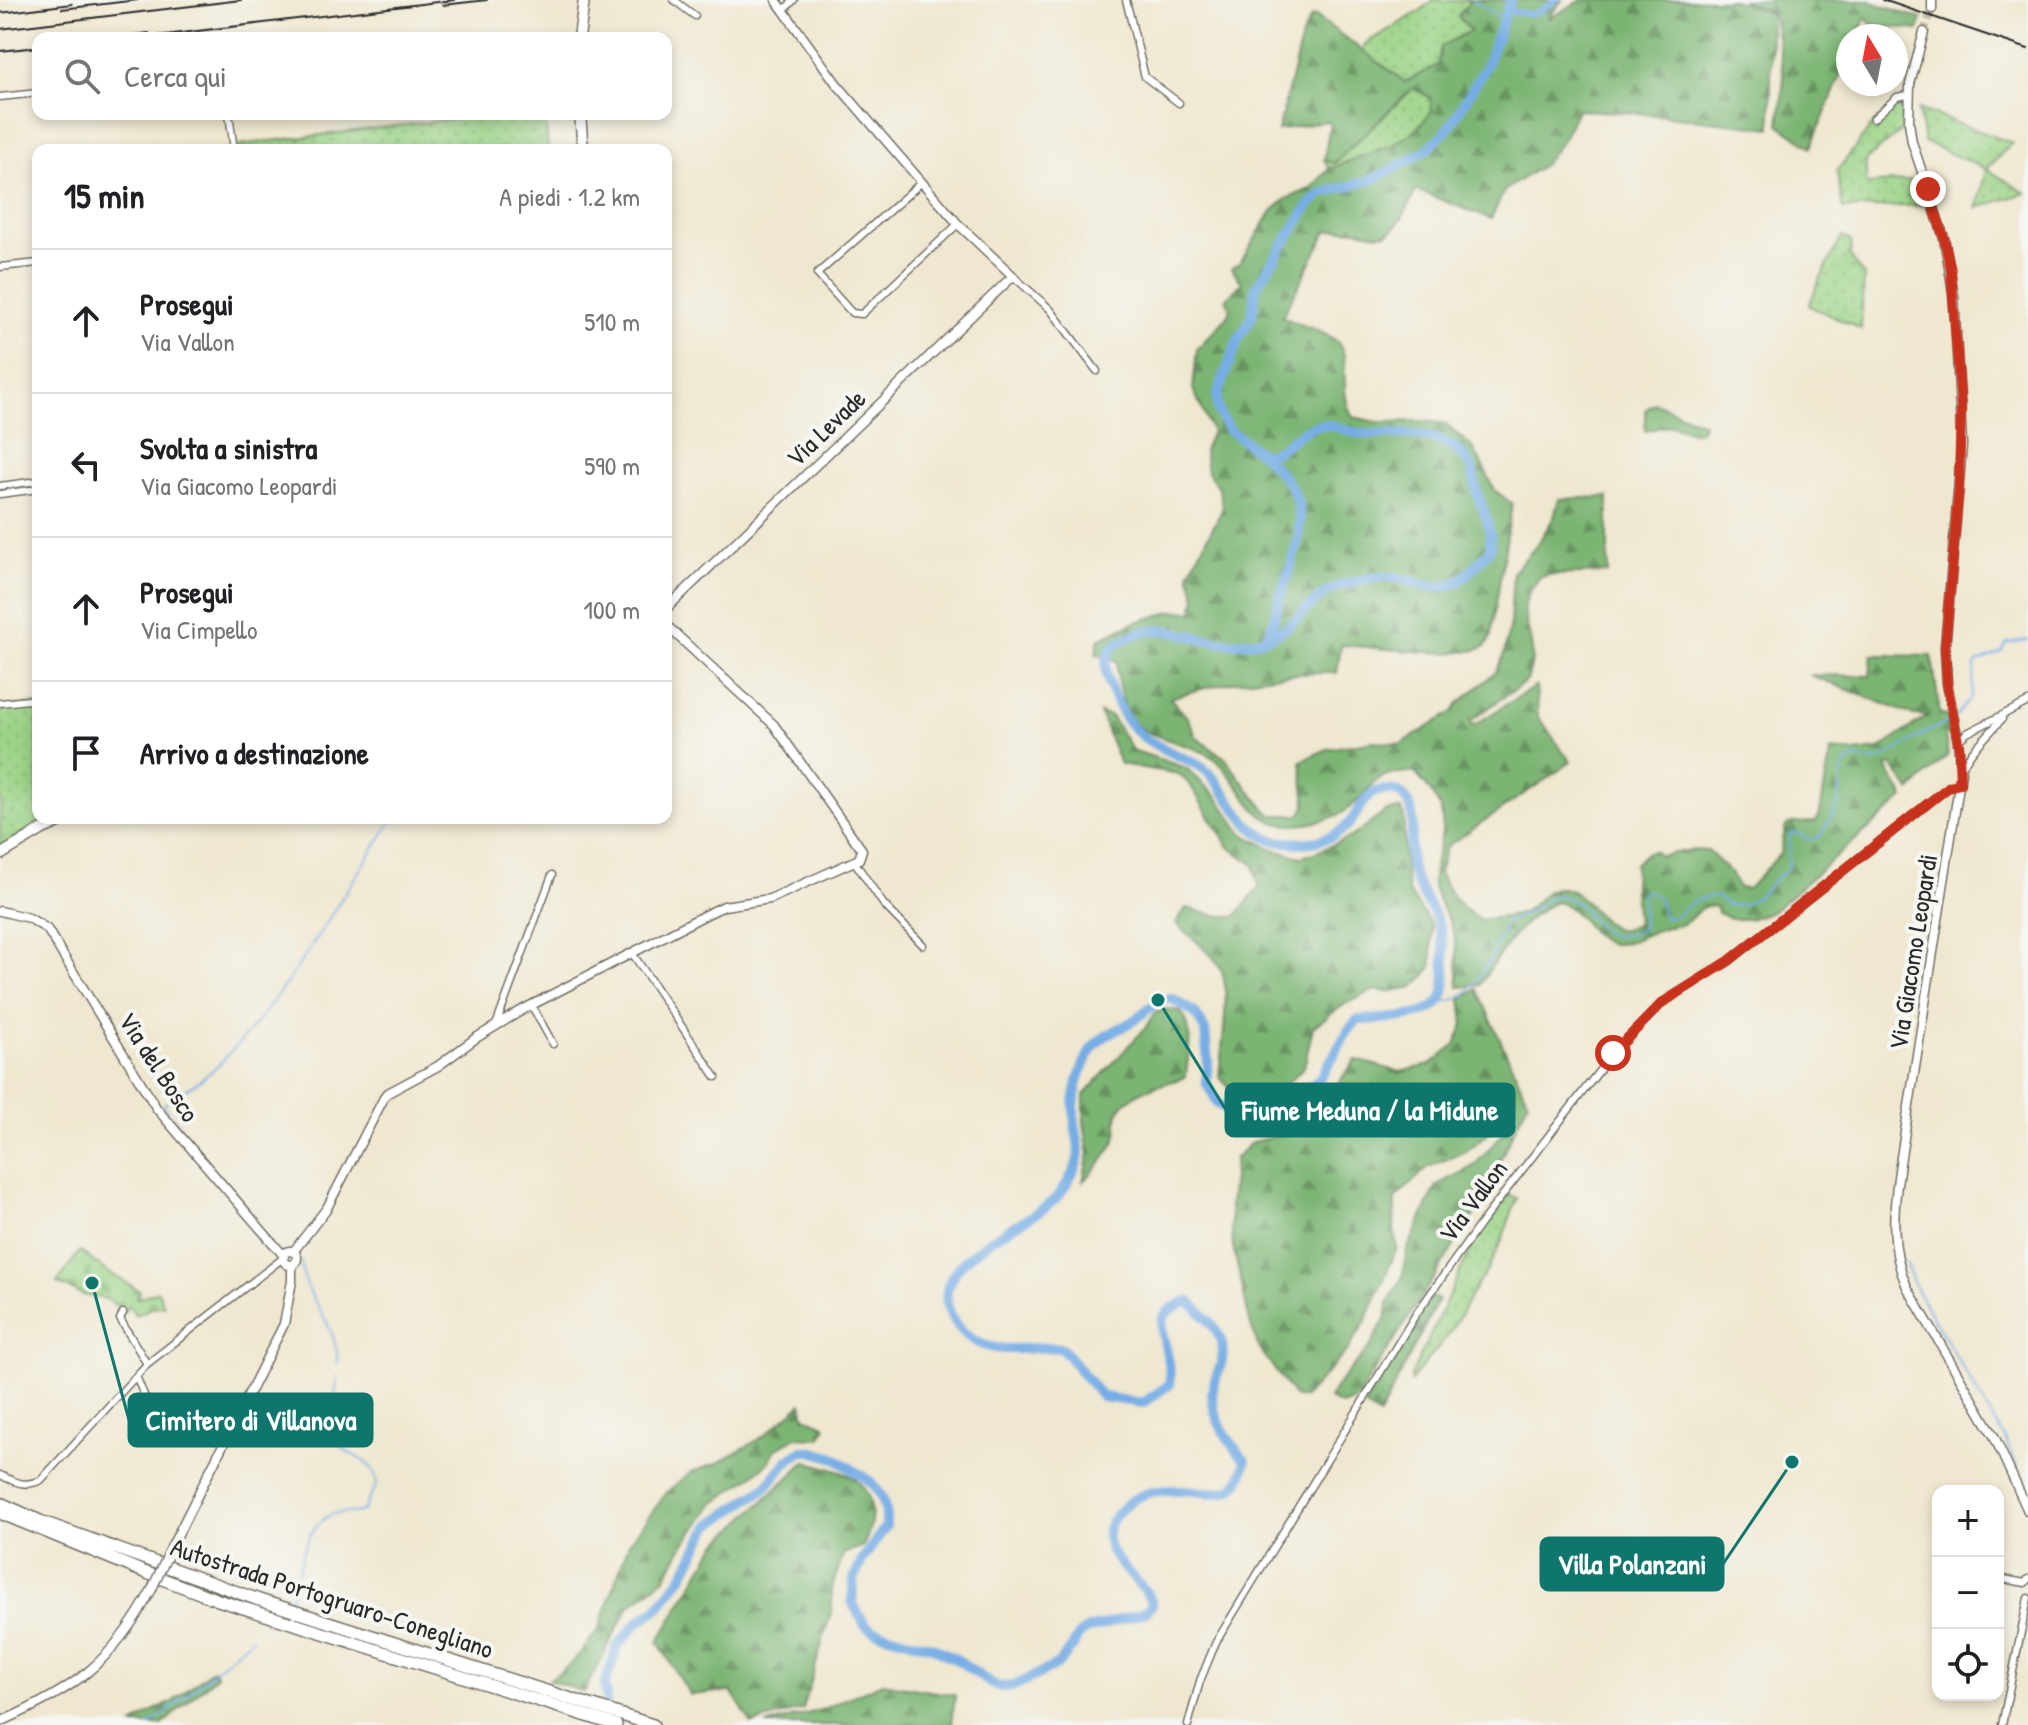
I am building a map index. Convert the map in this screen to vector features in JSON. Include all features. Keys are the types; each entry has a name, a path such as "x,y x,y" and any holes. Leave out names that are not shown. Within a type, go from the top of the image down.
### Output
{"highway":[{"name":"Autostrada Portogruaro-Conegliano","path":"0,1503 257,1605"},
{"name":"Autostrada Portogruaro-Conegliano","path":"0,1513 144,1572 515,1688 616,1725"},
{"name":"Autostrada Portogruaro-Conegliano","path":"515,1688 653,1725"}],"main road":[{"path":"580,32 584,0"},
{"path":"580,120 582,144"},
{"path":"0,855 56,824"}],"street":[{"path":"674,0 695,16"},
{"path":"776,0 836,83 958,224 1050,309 1097,371"},
{"path":"784,10 794,0"},
{"path":"1126,0 1145,77 1179,103"},
{"name":"Via Giacomo Leopardi","path":"1924,32 1908,95 1912,142 1941,227 1951,271 1962,445 1945,648 1947,683 1961,769 1897,1184 1893,1231 1899,1266 1907,1287 1994,1436 2028,1511"},
{"path":"0,97 32,94"},
{"path":"1873,119 1897,97 1902,96"},
{"path":"230,120 233,144"},
{"path":"922,182 817,274 852,313 862,314 958,224"},
{"path":"0,267 32,264"},
{"name":"Via Levade","path":"672,603 1013,276"},
{"path":"0,486 32,482"},
{"path":"0,494 32,490"},
{"path":"293,1252 327,1208 386,1094 438,1066 495,1026 724,906 770,899 859,859 862,850 774,725 672,631"},
{"path":"0,703 32,700"},
{"path":"1958,741 2028,702"},
{"path":"1961,769 2004,716"},
{"path":"1954,719 1975,730"},
{"path":"1958,741 1969,744 1981,741"},
{"name":"Via Vallon","path":"1188,1725 1200,1681 1216,1642 1402,1336 1472,1235 1602,1066 1662,1003 1729,961 1930,801 1950,786 1960,784"},
{"path":"854,861 884,905 923,945"},
{"path":"495,1026 552,875"},
{"name":"Via del Bosco","path":"0,911 29,918 47,929 157,1109 284,1257"},
{"path":"632,953 716,1077"},
{"path":"532,1006 553,1044"},
{"path":"0,1475 19,1484 31,1485 41,1480 147,1364 287,1252 293,1252"},
{"path":"0,1722 39,1705 91,1672 128,1628 151,1591 284,1324 292,1265 297,1260 293,1252"},
{"path":"284,1257 286,1263 292,1265"},
{"path":"123,1313 120,1319 147,1364"},
{"path":"136,1376 158,1429"},
{"path":"2004,1579 2025,1583 2028,1579"},
{"path":"2002,1725 2028,1598"}],"green space":[{"path":"1433,0 1471,0 1458,16 1471,30 1438,65 1405,82 1363,51 1365,44"},
{"path":"1471,0 1562,0 1548,19 1582,0 1733,0 1766,11 1771,15 1771,128 1639,113 1577,110 1562,141 1544,164 1504,191 1491,219 1416,190 1406,212 1389,232 1327,231 1282,317 1323,333 1341,346 1346,395 1353,417 1377,422 1446,424 1474,449 1495,490 1512,504 1491,636 1482,648 1451,652 1341,645 1337,673 1252,679 1170,698 1188,718 1197,738 1225,758 1271,815 1300,815 1306,805 1301,761 1327,749 1374,741 1401,744 1454,711 1496,672 1504,654 1510,624 1513,572 1537,545 1554,517 1559,499 1608,497 1608,573 1539,578 1525,606 1532,654 1527,681 1470,721 1474,725 1536,686 1538,717 1571,762 1446,847 1439,873 1447,888 1467,911 1481,920 1509,917 1529,908 1547,892 1559,888 1576,893 1608,925 1626,929 1637,923 1635,864 1646,853 1654,851 1660,856 1691,850 1708,851 1731,873 1739,888 1748,889 1780,854 1786,826 1816,822 1831,750 1854,752 1879,749 1928,716 1913,715 1810,675 1870,676 1872,655 1932,656 1940,715 1949,716 1953,732 1945,736 1948,755 1910,791 1892,765 1886,766 1904,798 1773,911 1748,919 1731,919 1718,913 1715,906 1705,906 1682,924 1626,943 1614,944 1598,938 1572,909 1555,902 1521,927 1480,985 1459,987 1453,933 1433,886 1442,829 1441,810 1432,793 1415,773 1382,777 1349,808 1329,819 1297,825 1277,823 1256,810 1215,759 1139,727 1122,699 1117,661 1096,654 1099,639 1133,623 1173,611 1193,612 1196,597 1189,573 1223,508 1219,489 1207,471 1204,451 1212,431 1193,389 1197,349 1228,316 1230,307 1226,299 1242,283 1232,268 1240,263 1272,211 1286,199 1310,189 1329,169 1392,145 1415,131 1432,111 1430,97 1413,88 1334,163 1324,160 1330,123 1326,121 1278,130 1302,36 1311,17 1316,16 1405,82 1438,65 1441,46 1471,31 1458,16"},
{"path":"1741,0 1866,0 1922,19 1918,30 1908,29 1908,24 1870,24 1866,17 1863,24 1836,24 1836,87 1811,147 1779,125 1784,77 1773,13"},
{"path":"1413,88 1430,97 1432,111 1416,131 1392,145 1329,169 1324,160 1335,163"},
{"path":"1892,106 1901,107 1903,129 1865,161 1867,184 1918,180 1925,205 1843,209 1837,171 1869,129"},
{"path":"1918,109 2012,143 1987,169 2026,193 1977,208 1986,169 1924,142"},
{"path":"444,120 546,120 548,144 247,144"},
{"path":"1842,237 1851,241 1849,255 1864,275 1861,329 1809,306"},
{"path":"1655,403 1703,423 1701,430 1696,432 1670,425 1645,431 1645,410"},
{"path":"32,705 32,824 38,824 0,846 0,708"},
{"path":"1100,713 1111,716 1132,750 1186,768 1216,796 1243,834 1270,848 1302,857 1351,837 1387,811 1401,809 1408,891 1432,926 1432,965 1425,976 1413,987 1386,992 1375,990 1345,1004 1313,1027 1304,1067 1280,1090 1241,1100 1219,1077 1225,1004 1220,967 1176,923 1186,908 1235,917 1259,887 1254,865 1228,846 1191,786 1179,774 1120,764"},
{"path":"1477,989 1528,1101 1475,1213 1356,1400 1341,1405 1329,1399 1370,1347 1386,1317 1389,1301 1402,1278 1407,1250 1437,1185 1474,1166 1505,1131 1500,1123 1468,1150 1428,1167 1395,1199 1397,1248 1366,1321 1348,1350 1304,1398 1295,1397 1259,1348 1250,1322 1233,1246 1230,1206 1235,1158 1252,1142 1299,1131 1336,1092 1341,1079 1356,1060 1400,1072 1430,1065 1455,1045 1464,1024 1461,999"},
{"path":"1166,1009 1180,1011 1188,1026 1186,1077 1149,1089 1124,1104 1118,1114 1117,1135 1112,1147 1083,1181 1089,1154 1084,1095 1155,1013"},
{"path":"1509,1195 1517,1198 1487,1271 1451,1331 1411,1381 1474,1242"},
{"path":"80,1251 140,1291 137,1298 158,1291 164,1306 153,1307 136,1315 128,1306 124,1312 107,1299 83,1295 57,1283"},
{"path":"1431,1297 1438,1300 1379,1416 1365,1403"},
{"path":"802,1403 805,1417 825,1425 820,1438 797,1437 776,1449 760,1470 713,1504 684,1544 665,1578 629,1606 584,1692 549,1680 572,1663 599,1629 629,1543 668,1491 690,1473 718,1463 764,1436"},
{"path":"806,1461 845,1474 863,1487 872,1512 870,1529 863,1546 843,1554 832,1588 832,1609 803,1709 752,1724 731,1691 690,1695 658,1642 716,1545"},
{"path":"213,1669 217,1675 162,1725 133,1725 171,1703"},
{"path":"882,1683 955,1695 952,1725 766,1725 821,1710"}],"waterway":[{"path":"1472,0 1505,20"},
{"path":"607,1715 605,1684 617,1647 638,1622 657,1609 682,1577 709,1526 765,1488 789,1459 802,1451 835,1458 871,1482 882,1497 886,1526 862,1560 854,1579 852,1602 865,1625 874,1631 933,1647 961,1662 991,1684 1001,1687 1014,1686 1057,1665 1086,1630 1146,1612 1152,1604 1110,1549 1109,1527 1125,1505 1155,1491 1229,1490 1242,1475 1245,1460 1223,1430 1213,1404 1212,1390 1221,1364 1222,1345 1210,1321 1189,1301 1169,1311 1162,1324 1170,1384 1143,1403 1102,1397 1062,1348 1003,1349 973,1340 950,1313 947,1295 952,1278 963,1263 979,1249 1047,1206 1065,1187 1077,1165 1074,1105 1077,1085 1088,1055 1099,1041 1154,1005 1171,998 1195,1013 1205,1030 1206,1082 1217,1103 1239,1118 1257,1117 1320,1079 1357,1020 1400,1018 1422,1013 1431,1009 1443,996 1442,938 1437,920 1413,873 1410,857 1412,811 1403,796 1389,790 1371,794 1347,826 1327,838 1298,843 1270,839 1241,816 1207,771 1135,730 1121,712 1107,677 1106,664 1110,651 1119,642 1153,630 1228,642 1264,639 1290,625 1330,590 1361,580 1391,577 1431,586 1447,586 1465,576 1490,549 1489,527 1472,468 1457,449 1445,442 1420,435 1364,434 1322,425 1302,432 1277,451 1263,455 1228,429 1218,411 1217,396 1238,340 1252,317 1256,287 1310,204 1323,193 1371,180 1399,166 1428,149 1448,129 1485,68 1511,0"},
{"path":"1508,11 1532,15 1557,0"},
{"path":"1263,455 1295,495 1300,523 1296,551 1266,638"},
{"path":"1956,716 1971,698 1975,665 2002,652 2007,643 2028,640"},
{"path":"1438,1003 1458,998 1474,985 1494,953 1506,921 1524,915 1553,897 1569,898 1604,931 1614,936 1627,935 1643,928 1642,893 1647,890 1658,897 1664,918 1676,915 1704,898 1717,896 1728,905 1748,902 1788,868 1790,834 1798,833 1813,840 1823,832 1837,806 1841,777 1848,761 1884,758 1952,720"},
{"path":"207,1161 163,1105 212,1071 268,1008 312,946 390,824"},
{"path":"301,1262 308,1287 332,1334 338,1363"},
{"path":"1905,1262 1917,1291 2005,1439 2028,1491"},
{"path":"286,1605 312,1532 331,1515 363,1511 377,1484 371,1467 347,1452 337,1440 334,1418 337,1377"},
{"path":"149,1725 253,1638"}],"tunnel":[{"path":"1924,32 1932,9"}],"railway":[{"path":"62,9 138,0"},
{"path":"0,29 241,0"},
{"path":"190,32 454,0"},
{"path":"443,5 487,0"},
{"path":"1883,0 2028,49"},
{"path":"0,13 72,4"},
{"path":"0,51 32,48"}],"place":[{"name":"Fiume Meduna / la Midune","path":"1158,1000"},
{"name":"Cimitero di Villanova","path":"92,1283"},
{"name":"Villa Polanzani","path":"1792,1462"}],"route":[{"path":"1613,1053 1662,1003 1729,961 1950,786 1960,784 1961,763 1947,683 1945,648 1962,445 1961,407 1951,271 1928,189"}]}
